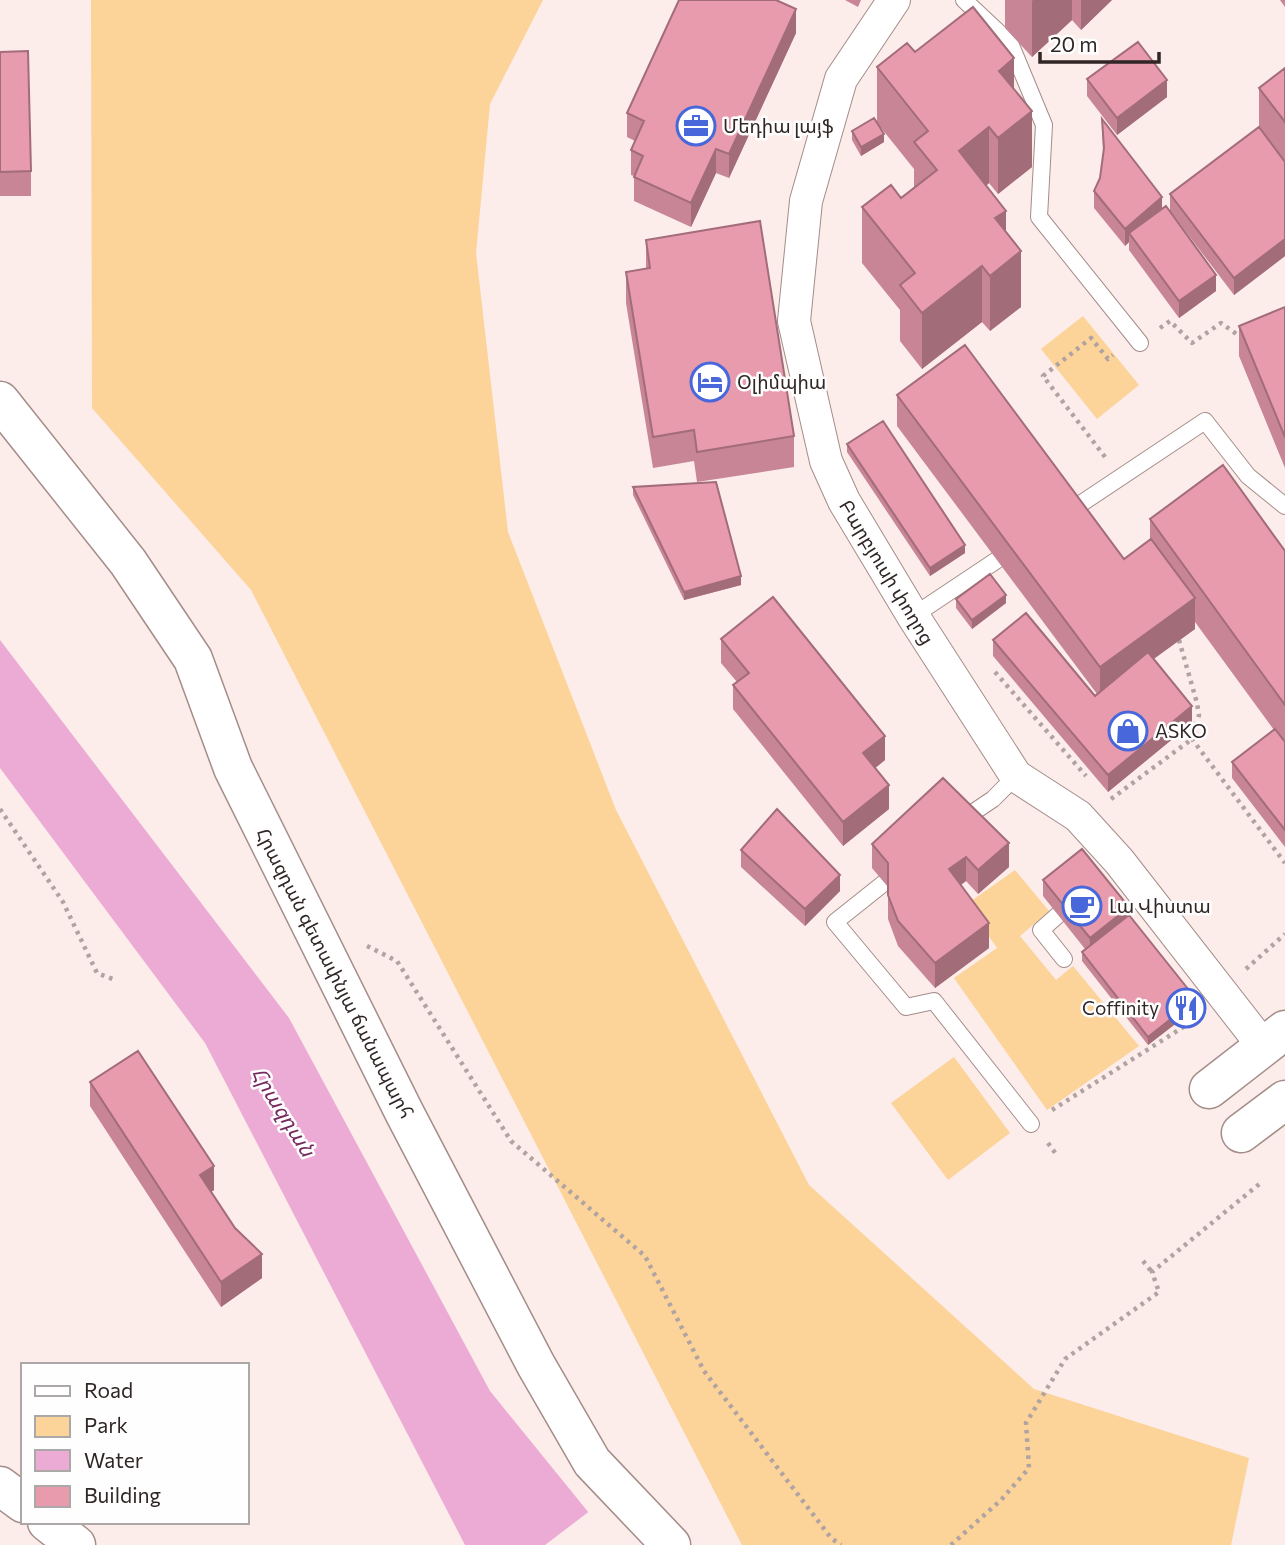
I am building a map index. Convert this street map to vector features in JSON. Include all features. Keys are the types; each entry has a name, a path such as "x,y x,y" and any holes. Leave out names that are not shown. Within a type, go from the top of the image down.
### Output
{"street":[{"name":"Բարբյուսի փողոց","path":"894,0 841,79 806,201 794,321 826,461 844,501 913,616 1016,776 1078,816 1115,865 1274,1039"},
{"name":"Հրազդան գետափնյա ճանապարհ","path":"0,401 128,562 192,659 233,768 404,1112 536,1365 592,1462 671,1545"},
{"path":"1209,1089 1274,1039"},
{"path":"1241,1133 1285,1100"},
{"path":"0,1486 21,1502"},
{"path":"50,1524 76,1545"}],"lane":[{"path":"964,0 1010,43 1044,125 1039,217 1140,342"},
{"path":"1067,513 1205,421 1248,476 1285,506"},
{"path":"913,616 997,560"},
{"path":"962,820 993,799 1016,776"},
{"path":"884,883 835,922 906,1007 934,1001 1031,1124"},
{"path":"1058,915 1041,930 1064,959"}],"path":[{"path":"1170,321 1192,342 1221,323 1242,338"},
{"path":"1108,359 1091,338 1043,376 1121,477"},
{"path":"1104,797 1108,801 1192,739 1199,715 1179,640"},
{"path":"992,669 1064,751"},
{"path":"1192,739 1283,856 1285,863"},
{"path":"1155,753 1162,762"},
{"path":"0,810 63,902 97,973 115,981"},
{"path":"362,943 397,961 511,1141 645,1256 704,1371 831,1538 841,1545"},
{"path":"1031,1124 1185,1026 1205,1006"},
{"path":"1152,1272 1262,1181"},
{"path":"951,1545 1001,1500 1029,1468 1027,1423 1065,1359 1159,1292 1152,1272 1143,1261"}],"green space":[{"path":"91,0 543,0 490,104 476,253 508,532 616,810 809,1185 1034,1389 1249,1458 1231,1545 742,1545 251,590 92,408"},
{"path":"1083,316 1139,385 1097,419 1041,349"},
{"path":"1015,870 1049,911 1020,936 1056,980 1073,966 1139,1046 1047,1110 954,978 997,948 967,904"},
{"path":"954,1057 1010,1133 948,1180 891,1103"}],"water":[{"name":"Հրազդան","path":"0,640 289,1018 490,1391 615,1545 465,1545 205,1043 0,768"}],"pier":[{"path":"591,1510 619,1545 545,1545"}],"building":[{"path":"679,0 776,0 796,9 729,154 716,149 691,203 634,177 643,156 631,150 644,121 627,113"},
{"path":"973,7 1014,58 999,71 1032,111 998,138 989,127 959,151 1006,211 995,218 1021,251 990,276 982,266 922,313 900,285 915,273 862,207 891,185 901,198 937,170 914,142 928,131 877,67 907,43 915,52"},
{"path":"1138,42 1167,80 1117,118 1087,79"},
{"path":"28,51 31,171 0,172 0,52"},
{"path":"1285,68 1285,122 1259,88"},
{"path":"874,118 884,134 861,147 852,131"},
{"path":"1102,119 1162,197 1125,229 1094,191 1100,178 1104,148"},
{"path":"1259,127 1285,162 1285,239 1234,278 1170,194"},
{"path":"1166,206 1216,275 1179,301 1129,233"},
{"name":"Օլիմպիա","path":"760,221 794,436 697,452 694,430 653,437 626,272 650,268 646,240"},
{"path":"1285,307 1285,437 1239,326"},
{"path":"965,345 1124,559 1151,539 1195,598 1100,667 897,395"},
{"path":"883,421 965,545 930,568 847,444"},
{"path":"1223,465 1285,551 1285,705 1150,519"},
{"path":"716,482 741,576 684,592 633,487"},
{"path":"990,574 1006,595 972,620 956,599"},
{"path":"773,597 885,736 863,753 889,785 843,822 733,685 749,673 721,639"},
{"path":"1026,613 1095,696 1148,652 1192,706 1108,775 993,640"},
{"path":"1275,729 1285,742 1285,830 1232,762"},
{"path":"943,778 1009,843 978,870 966,857 949,869 989,923 935,963 898,921 888,895 888,863 872,844"},
{"path":"777,809 840,875 805,909 741,850"},
{"name":"Լա Վիստա","path":"1082,849 1129,907 1090,938 1043,880"},
{"path":"1129,915 1196,999 1148,1037 1082,952"},
{"path":"138,1051 214,1166 200,1175 235,1228 262,1254 221,1282 90,1082"}],"place":[{"name":"Մեդիա լայֆ","path":"696,126"},
{"name":"Օլիմպիա","path":"710,382"},
{"name":"ASKO","path":"1128,731"},
{"name":"Լա Վիստա","path":"1082,906"},
{"name":"Coffinity","path":"1186,1008"}]}
